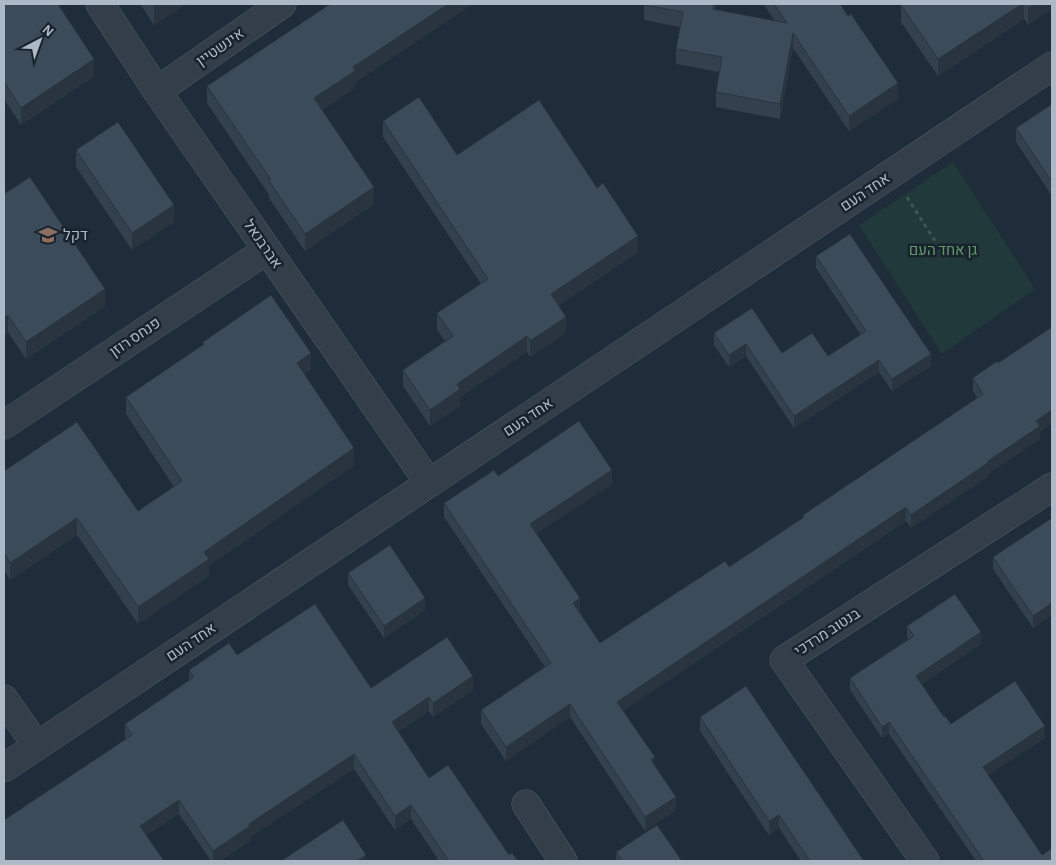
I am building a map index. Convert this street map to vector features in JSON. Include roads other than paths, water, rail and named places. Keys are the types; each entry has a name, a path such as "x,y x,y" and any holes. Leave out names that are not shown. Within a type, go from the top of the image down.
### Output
{"street":[{"name":"אברבנאל","path":"100,4 157,91 430,483"},
{"name":"אינשטיין","path":"157,91 282,4"},
{"name":"אחד העם","path":"4,768 1052,66"},
{"name":"פנחס רוזן","path":"4,425 267,250"},
{"name":"בנטוב מרדכי","path":"925,861 784,660 1052,487"},
{"path":"4,699 37,746"},
{"path":"526,804 563,861"}],"place":[{"name":"דקל","path":"48,235"}],"park label":[{"name":"גן אחד העם","path":"943,250"}]}
